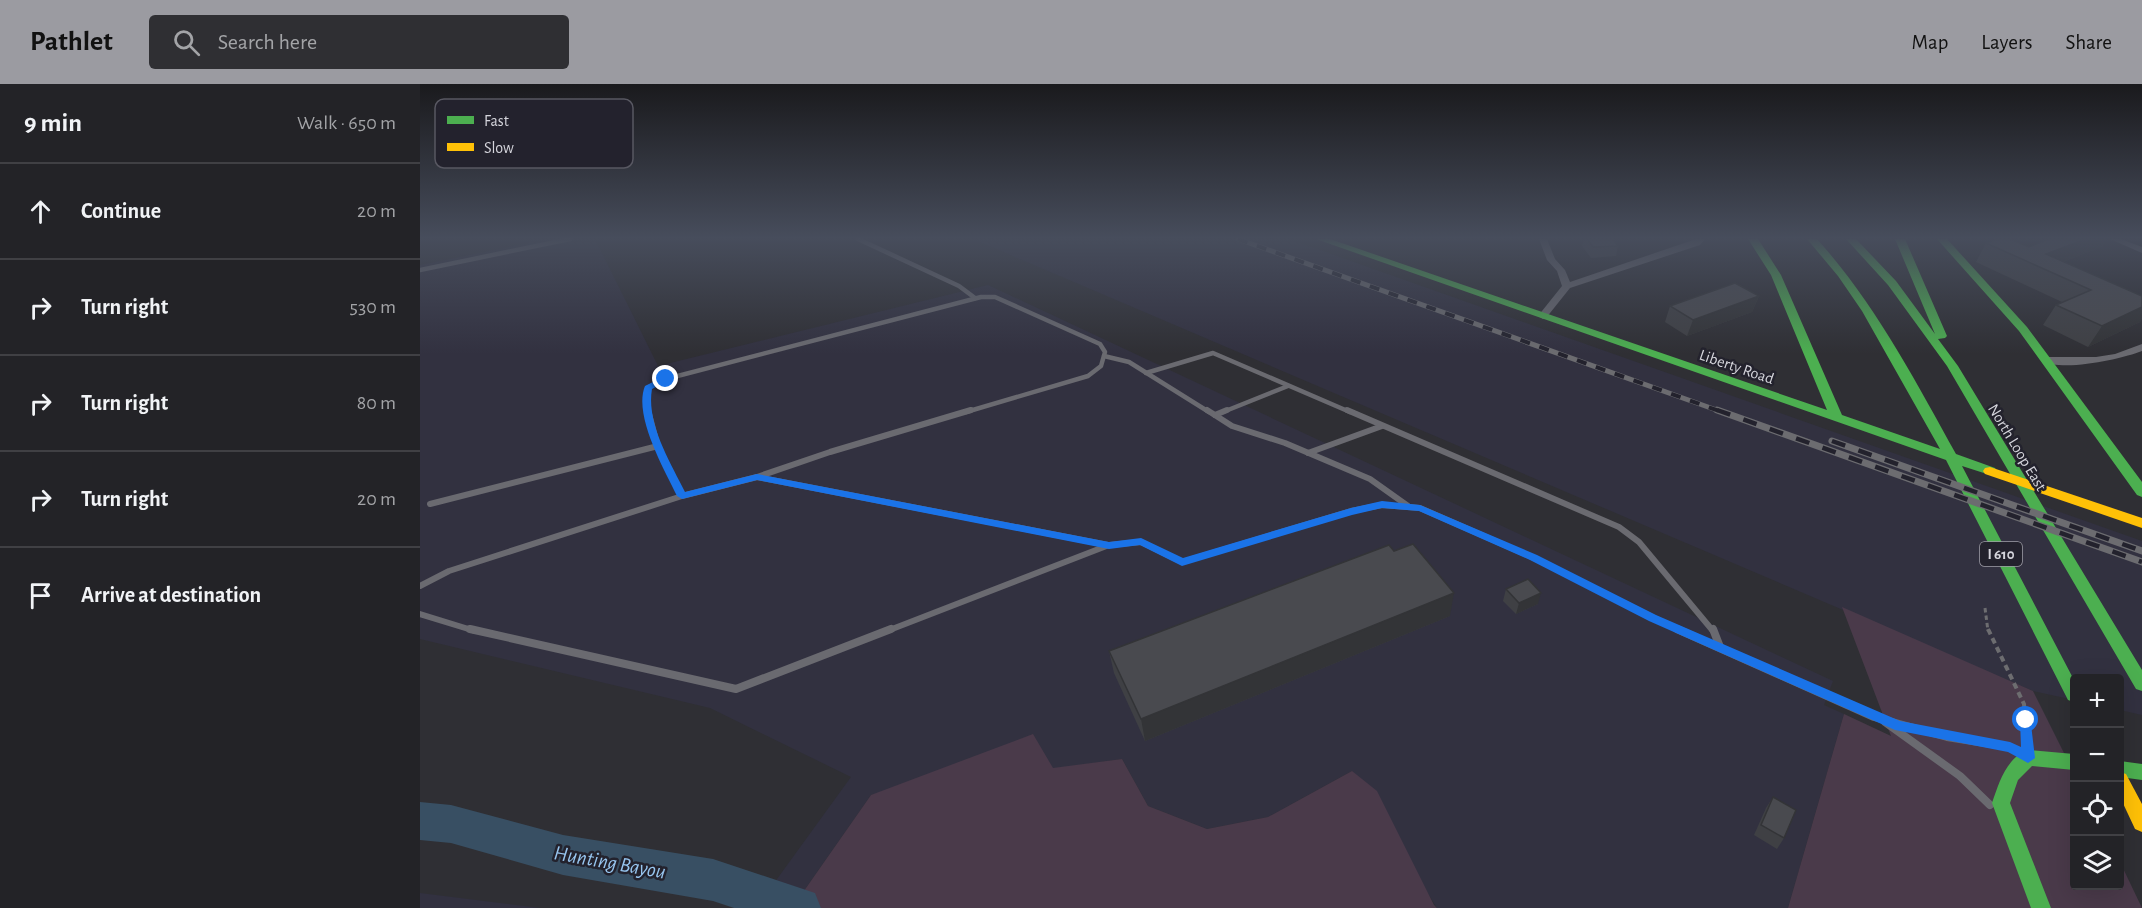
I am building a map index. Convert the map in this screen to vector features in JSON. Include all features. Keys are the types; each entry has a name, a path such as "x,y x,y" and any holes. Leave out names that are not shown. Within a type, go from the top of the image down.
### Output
{"main road":[{"name":"Liberty Road","path":"1432,277 2142,523"},
{"path":"1777,277 1837,419"},
{"path":"1842,277 1848,283"},
{"name":"I 610","path":"1843,277 1927,413 2070,687"},
{"name":"North Loop East","path":"1887,277 1952,366 1985,425 2142,684"},
{"path":"1917,277 1952,366"},
{"path":"1980,277 2047,360 2142,492"},
{"path":"2041,908 2001,803 2011,775 2028,758 2070,761"},
{"path":"2124,770 2142,772"},
{"path":"2121,782 2142,823"}],"street":[{"path":"1564,277 1567,286"},
{"path":"1543,316 1567,286 1593,277"},
{"path":"2047,360 2095,362 2128,354 2142,347"}],"lane":[{"path":"941,277 959,286 975,298"},
{"path":"420,586 449,572 682,496 757,477 830,452 1088,376 1101,366 1105,352 1100,344 995,297 975,298 678,376 648,388 645,400 658,446 682,496"},
{"path":"1146,373 1214,353 1619,527 1639,542 1711,625 1720,647"},
{"path":"1104,356 1129,362 1232,426 1308,453 1370,479 1410,507"},
{"path":"1215,415 1288,386"},
{"path":"1308,453 1382,426"},
{"path":"430,504 658,446"},
{"path":"757,477 1109,545"},
{"path":"420,614 490,635 736,689 1109,545 1141,542 1182,562 1351,512 1382,505 1410,507 1420,508 1534,558 1653,618 1883,720 1947,737 2010,747 2028,758"},
{"path":"1883,720 1960,776 2008,824"}],"path":[{"path":"1985,608 1985,626 1990,643 2023,702 2028,758"}],"shaded area":[{"path":"420,277 614,277 658,366 988,285 1833,681 1824,705 1844,714 1788,908 1437,908 1352,771 1268,817 1207,829 1148,806 1122,759 871,795 792,908 756,908 851,777 710,708 420,639"},
{"path":"1063,277 1398,277 2142,541 2142,715 2124,711 2124,674 2070,674 2070,699 2033,691"},
{"path":"1842,607 2033,691 2070,765 2070,890 2124,890 2124,870 2142,908 1788,908 1844,714 1891,736"},
{"path":"1033,734 1053,768 1122,759 1148,806 1207,829 1268,817 1352,771 1377,791 1437,908 792,908 871,795"},
{"path":"420,893 540,908 420,908"}],"building":[{"path":"2063,277 2100,277 2142,296 2142,307 2102,326 2056,305 2091,290"},
{"path":"1735,283 1759,296 1693,320 1670,306"},
{"path":"1413,544 1454,593 1141,719 1109,651 1389,545 1394,551"},
{"path":"1528,579 1541,593 1519,603 1506,589"},
{"path":"1773,797 1796,810 1784,838 1761,825"}],"waterway":[{"name":"Hunting Bayou","path":"420,821 451,824 563,855 713,880 799,908"}],"railway":[{"path":"1346,277 1722,412"},
{"path":"1717,410 2142,562"},
{"path":"1832,441 2142,551"}],"traffic: fast":[{"path":"1432,277 1990,471"},
{"path":"1777,277 1837,419"},
{"path":"1844,277 1902,369 1975,503 2070,687"},
{"path":"1887,277 1952,366 2142,684"},
{"path":"1916,277 1941,336"},
{"path":"1977,277 2023,329 2142,492"},
{"path":"2041,908 2001,803 2011,775 2028,758 2045,758"},
{"path":"2045,758 2070,761"},
{"path":"2124,770 2142,772"}],"traffic: slow":[{"path":"1990,471 2142,523"},
{"path":"2121,782 2142,823"}],"route":[{"path":"666,379 648,388 645,400 658,446 682,496 757,477 1109,545 1141,542 1182,562 1351,512 1382,505 1420,508 1534,558 1653,618 1874,717 1899,726 1947,737 2010,747 2028,758 2026,720"}]}
